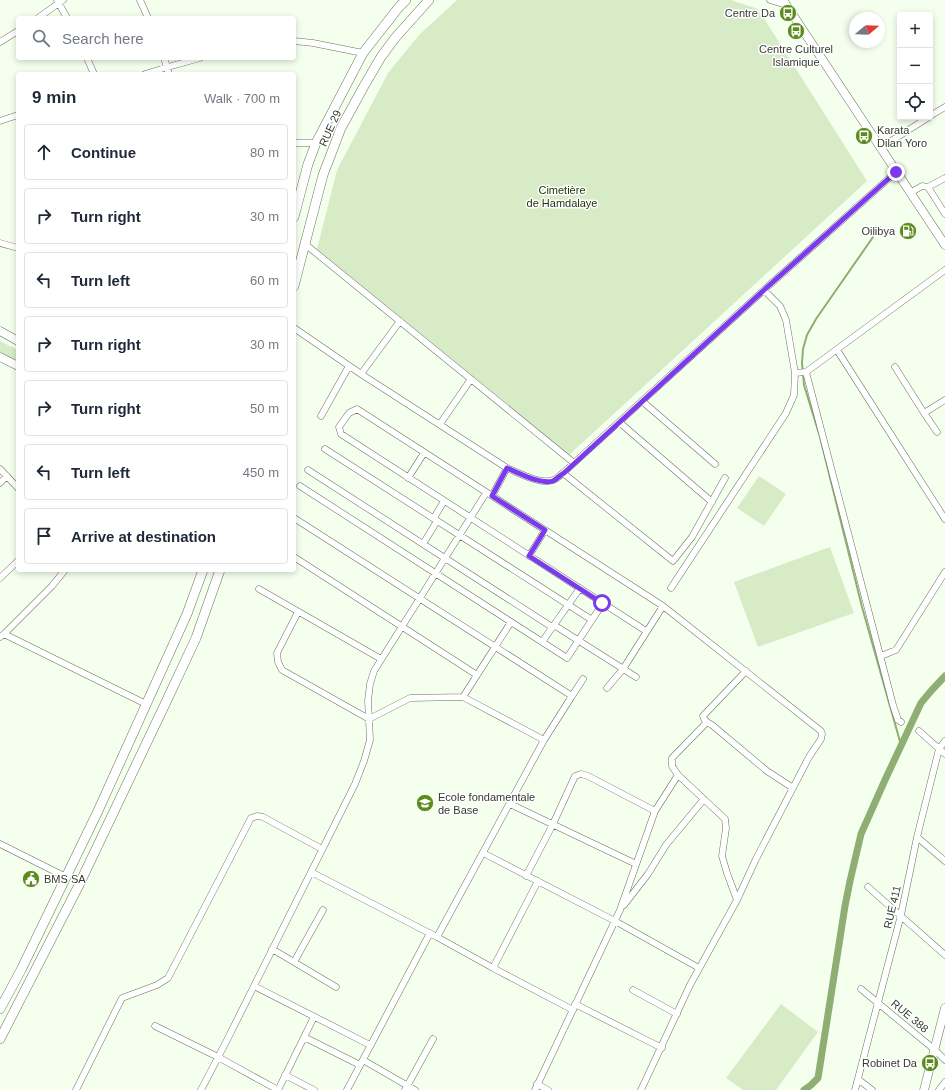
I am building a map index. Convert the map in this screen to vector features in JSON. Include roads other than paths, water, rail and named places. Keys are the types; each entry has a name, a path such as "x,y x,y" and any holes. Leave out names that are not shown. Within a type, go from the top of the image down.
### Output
{"main road":[{"path":"296,209 308,164 316,143 363,53 406,0"},
{"name":"RUE 29","path":"296,278 323,175 341,128 381,57 395,38 429,0"},
{"path":"785,2 945,245"},
{"path":"0,331 16,339"},
{"path":"0,357 16,365"},
{"path":"0,1008 21,970 98,811 187,614 202,572"},
{"path":"0,1039 78,887 167,700 196,638 219,572"},
{"path":"924,1090 945,1008"}],"street":[{"path":"140,0 147,16"},
{"path":"770,0 785,2"},
{"path":"41,16 60,1 66,16"},
{"path":"0,42 16,32"},
{"path":"296,42 313,43 363,53"},
{"path":"89,60 93,72"},
{"path":"165,60 169,72"},
{"path":"150,72 192,60"},
{"path":"933,115 945,107"},
{"path":"0,121 16,116"},
{"path":"880,148 925,120"},
{"path":"296,143 316,143"},
{"path":"296,329 361,374 507,468 545,482 554,480 574,464 764,290 896,172"},
{"path":"910,193 922,186 928,187 945,178"},
{"path":"928,187 945,214"},
{"path":"0,244 16,248"},
{"path":"305,244 574,464"},
{"path":"795,373 806,372 945,270"},
{"path":"671,588 786,413 794,395 795,373 786,320 780,306 764,290"},
{"path":"361,374 400,321"},
{"path":"836,350 945,519"},
{"path":"321,416 349,366"},
{"path":"895,367 938,432"},
{"path":"806,372 893,705 898,720 901,722"},
{"path":"440,424 471,379"},
{"path":"924,413 945,400"},
{"path":"642,401 715,464"},
{"path":"641,1090 662,1048 690,985 737,900 756,859 809,757 821,739 821,731 663,606 357,409 349,413 339,427 341,434 646,631"},
{"path":"619,422 712,502"},
{"path":"325,449 592,620"},
{"path":"408,478 424,453"},
{"path":"492,496 507,468"},
{"path":"0,469 16,486"},
{"path":"308,470 445,558 553,626 579,640 636,677"},
{"path":"564,473 673,561 692,537 725,478"},
{"path":"0,483 8,476"},
{"path":"300,486 567,658 602,603"},
{"path":"201,1090 355,784 370,740 368,701 370,684 374,671 486,492"},
{"path":"423,544 444,501"},
{"path":"296,519 572,696"},
{"path":"529,556 545,530"},
{"path":"296,558 477,675"},
{"path":"0,578 16,563"},
{"path":"63,572 52,586 2,636 146,704"},
{"path":"881,656 896,650 945,572"},
{"path":"542,642 580,588"},
{"path":"258,589 381,659"},
{"path":"607,688 622,669 663,606"},
{"path":"298,612 277,653 278,662 282,670 369,719"},
{"path":"463,697 511,622"},
{"path":"746,671 703,716 706,722 712,725 767,771 793,788"},
{"path":"437,937 544,740 583,679"},
{"path":"369,719 410,698 463,697 544,740"},
{"path":"706,722 672,758 672,766 678,775 725,819 726,828 722,856 737,900"},
{"path":"919,731 945,754"},
{"name":"RUE 411","path":"855,1090 901,915 917,838 939,749 945,741"},
{"path":"526,876 553,824 575,776 581,774 588,776 655,811"},
{"path":"548,1090 536,1087 620,910 655,811 678,775"},
{"path":"620,910 648,874 666,845 704,799"},
{"path":"510,804 636,864"},
{"path":"76,1090 122,998 157,985 168,978 251,818 257,816 263,817 322,849"},
{"path":"917,838 945,861"},
{"path":"0,844 66,877"},
{"path":"483,853 615,921 699,968"},
{"path":"311,872 430,933 493,968 662,1048"},
{"path":"493,968 538,881"},
{"path":"868,887 945,955"},
{"path":"294,962 324,910"},
{"path":"347,1090 430,933"},
{"path":"272,949 336,987"},
{"path":"254,986 370,1046"},
{"name":"RUE 388","path":"861,989 945,1060"},
{"path":"633,990 677,1014"},
{"path":"155,1026 278,1090 314,1017"},
{"path":"304,1037 361,1063 406,1088 415,1090"},
{"path":"406,1088 433,1039"},
{"path":"285,1075 314,1090"},
{"path":"858,1079 872,1090"},
{"path":"939,1090 945,1082"}],"waterway":[{"path":"880,227 816,319 807,335 803,349 802,363 804,385 820,437 862,607 901,745"},
{"path":"804,1090 818,1078 845,906 861,834 921,703 945,676"}],"place":[{"name":"Centre Da","path":"788,13"},
{"name":"Centre Culturel Islamique","path":"796,31"},
{"name":"Karata Dilan Yoro","path":"864,136"},
{"name":"Oilibya","path":"908,231"},
{"name":"Ecole fondamentale de Base","path":"425,803"},
{"name":"BMS SA","path":"31,879"},
{"name":"Robinet Da","path":"930,1063"}],"park label":[{"name":"Cimetière de Hamdalaye","path":"562,196"}]}
